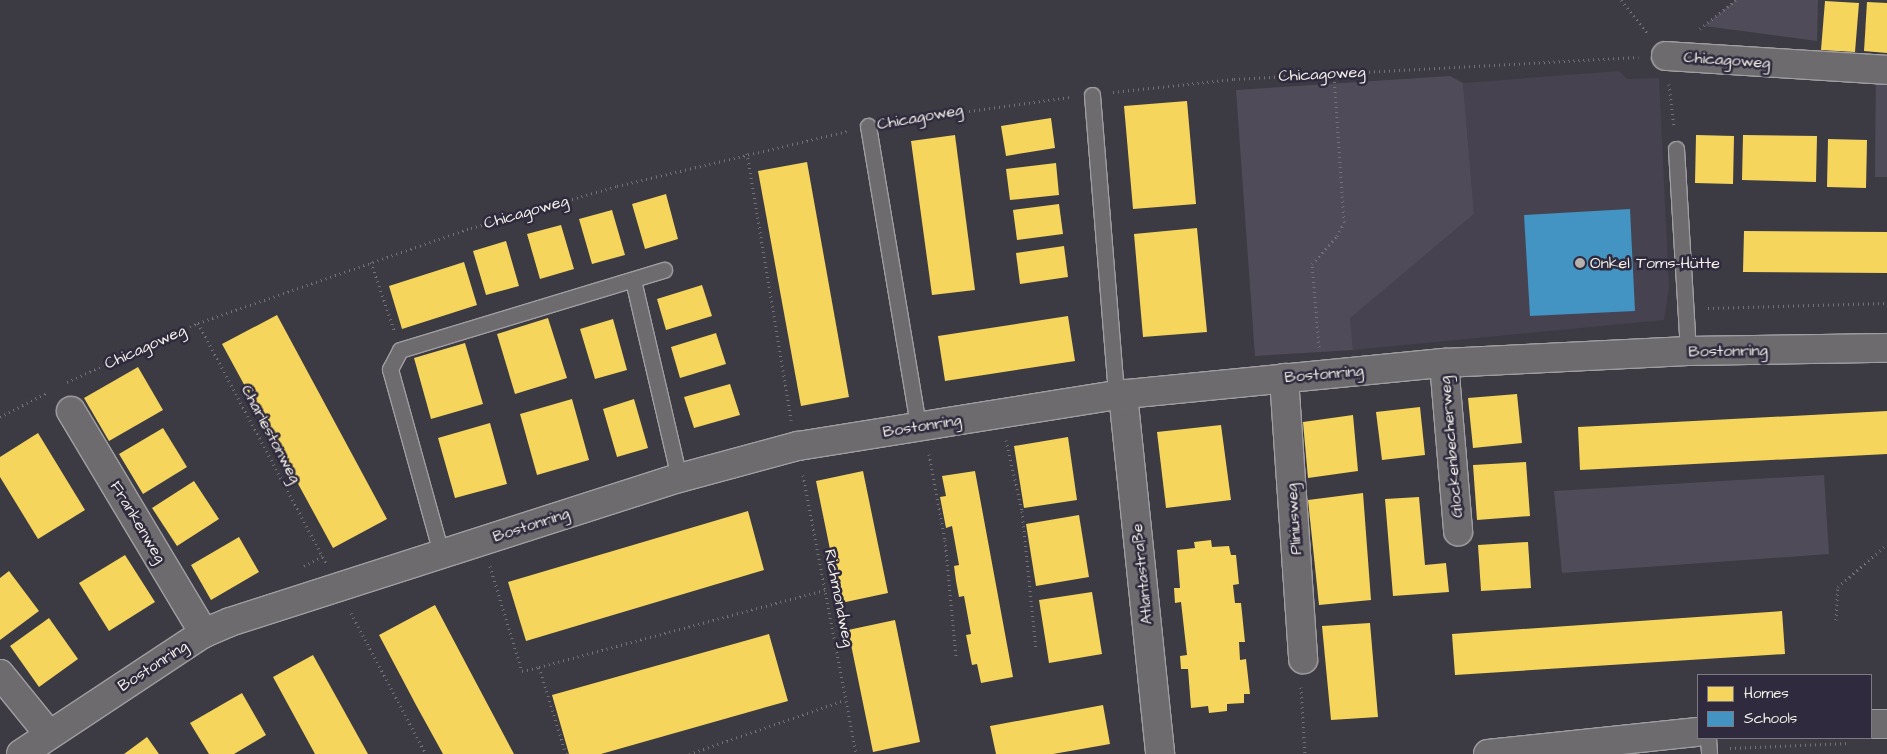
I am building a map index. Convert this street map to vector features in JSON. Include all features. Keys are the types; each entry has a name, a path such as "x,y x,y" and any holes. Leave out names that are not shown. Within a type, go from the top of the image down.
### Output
{"street":[{"name":"Chicagoweg","path":"1666,56 1887,70"},
{"name":"Bostonring","path":"21,754 48,733 204,633 230,622 679,478 798,446 1119,395 1321,374 1444,363 1688,351 1887,348"},
{"name":"Glockenbecherweg","path":"1444,363 1458,531"},
{"name":"Pliniusweg","path":"1284,378 1303,659"},
{"name":"Atlantastraße","path":"1119,395 1160,754"},
{"name":"Frankenweg","path":"71,411 204,633"},
{"path":"0,674 48,733"},
{"path":"1872,724 1887,724"},
{"path":"1488,754 1706,743"}],"lane":[{"path":"1092,95 1119,395"},
{"path":"868,126 918,426"},
{"path":"1676,149 1688,351"},
{"path":"441,554 390,369 400,350 664,270"},
{"path":"633,280 679,478"}],"path":[{"path":"1621,0 1666,56 1676,149"},
{"name":"Chicagoweg","path":"61,385 198,323 471,228 617,186 747,153 868,126 972,108 1234,79 1666,56"},
{"path":"1321,374 1312,264 1337,236 1344,222 1334,74"},
{"name":"Richmondweg","path":"747,153 798,446 856,754"},
{"path":"371,262 400,350"},
{"path":"1705,308 1887,303"},
{"name":"Charlestonweg","path":"198,323 323,556"},
{"path":"0,417 52,390"},
{"path":"1005,434 1022,511 1036,650"},
{"path":"928,452 945,540 956,657"},
{"path":"1836,620 1838,587 1887,544"},
{"path":"489,562 522,671 825,590"},
{"path":"350,610 426,754"},
{"path":"1303,659 1300,678 1305,754"},
{"path":"539,667 566,754"},
{"path":"689,754 845,700"},
{"path":"1706,743 1852,743"}],"shaded area":[{"path":"1736,0 1818,0 1817,41 1704,26"},
{"path":"1876,65 1887,65 1887,177 1875,177"},
{"path":"1619,71 1627,79 1659,78 1669,287 1664,320 1353,350 1349,318 1474,214 1463,83"},
{"path":"1450,76 1463,83 1474,214 1350,318 1353,350 1255,356 1236,90"},
{"path":"1824,475 1829,554 1562,573 1554,491"}],"building: Homes":[{"path":"1825,1 1859,3 1855,52 1821,50"},
{"path":"1867,2 1887,3 1887,53 1864,51"},
{"path":"1187,101 1196,204 1133,209 1124,106"},
{"path":"1051,118 1055,148 1006,156 1001,126"},
{"path":"955,135 975,290 932,295 911,141"},
{"path":"1696,135 1734,136 1733,184 1695,183"},
{"path":"1743,135 1817,136 1816,182 1742,180"},
{"path":"1828,139 1867,140 1866,188 1827,187"},
{"path":"807,162 849,397 801,406 758,171"},
{"path":"1056,163 1059,195 1010,200 1006,169"},
{"path":"666,194 678,239 645,249 632,204"},
{"path":"1059,204 1063,234 1017,240 1013,210"},
{"path":"612,210 625,255 592,264 579,219"},
{"path":"561,225 574,269 540,279 527,234"},
{"path":"1197,228 1207,332 1143,337 1134,234"},
{"path":"1744,231 1887,232 1887,273 1743,272"},
{"path":"506,241 519,286 486,295 473,251"},
{"path":"1064,246 1068,277 1020,284 1016,253"},
{"path":"464,262 477,305 402,329 389,286"},
{"path":"702,285 712,316 666,330 657,299"},
{"path":"277,315 387,519 333,548 222,344"},
{"path":"1068,316 1075,361 945,381 938,336"},
{"path":"548,318 567,378 515,394 497,334"},
{"path":"613,319 627,370 595,379 580,329"},
{"path":"716,333 726,364 680,378 671,347"},
{"path":"465,343 483,404 431,419 414,358"},
{"path":"138,367 163,410 109,441 84,398"},
{"path":"730,384 740,415 694,428 684,397"},
{"path":"1517,394 1522,443 1473,448 1468,398"},
{"path":"572,399 589,460 537,475 520,414"},
{"path":"634,399 648,448 617,457 603,409"},
{"path":"1420,407 1425,455 1382,460 1376,412"},
{"path":"1887,411 1887,454 1580,470 1578,427"},
{"path":"1353,415 1358,471 1308,478 1303,422"},
{"path":"490,423 507,484 455,498 438,438"},
{"path":"1221,425 1231,500 1166,508 1157,432"},
{"path":"163,428 187,467 143,494 119,454"},
{"path":"38,433 85,510 38,539 0,477 0,457"},
{"path":"1068,437 1077,500 1024,508 1014,446"},
{"path":"1526,462 1530,516 1477,520 1473,465"},
{"path":"863,471 888,593 841,603 816,481"},
{"path":"975,471 1013,677 981,683 977,664 972,665 966,635 971,634 964,596 959,597 956,581 954,566 959,565 952,526 946,528 940,497 946,496 942,476"},
{"path":"194,481 219,519 177,546 152,508"},
{"path":"1363,493 1371,600 1319,605 1308,500"},
{"path":"1419,497 1425,565 1446,563 1449,592 1393,596 1385,499"},
{"path":"748,511 764,570 526,641 508,582"},
{"path":"1079,515 1089,577 1036,586 1026,524"},
{"path":"239,537 259,572 211,600 191,565"},
{"path":"1211,540 1212,547 1229,546 1231,555 1236,555 1239,584 1233,585 1235,603 1241,603 1245,642 1239,642 1240,660 1246,659 1250,694 1244,694 1244,703 1227,704 1227,711 1209,713 1208,706 1191,708 1188,669 1181,669 1180,656 1187,655 1181,602 1175,603 1174,588 1180,588 1177,550 1195,548 1194,542"},
{"path":"1528,542 1531,588 1481,591 1478,545"},
{"path":"125,555 155,602 109,631 79,583"},
{"path":"9,571 39,611 0,640 0,578"},
{"path":"1092,592 1102,654 1049,663 1039,600"},
{"path":"435,605 514,754 443,754 416,705 379,635"},
{"path":"1782,611 1785,654 1455,675 1452,634"},
{"path":"49,618 78,659 39,687 10,646"},
{"path":"895,620 920,742 873,752 848,630"},
{"path":"1370,623 1378,717 1331,720 1322,626"},
{"path":"769,634 788,701 601,754 569,754 552,695"},
{"path":"313,655 368,754 315,754 273,677"},
{"path":"242,693 266,735 234,754 209,754 190,723"},
{"path":"1103,705 1110,744 1053,754 996,754 990,726"},
{"path":"147,737 159,754 124,754"}],"building: Schools":[{"name":"Onkel Toms-Hütte","path":"1630,209 1635,311 1530,316 1524,215"}],"place":[{"name":"Onkel Toms-Hütte","path":"1580,263"}]}
